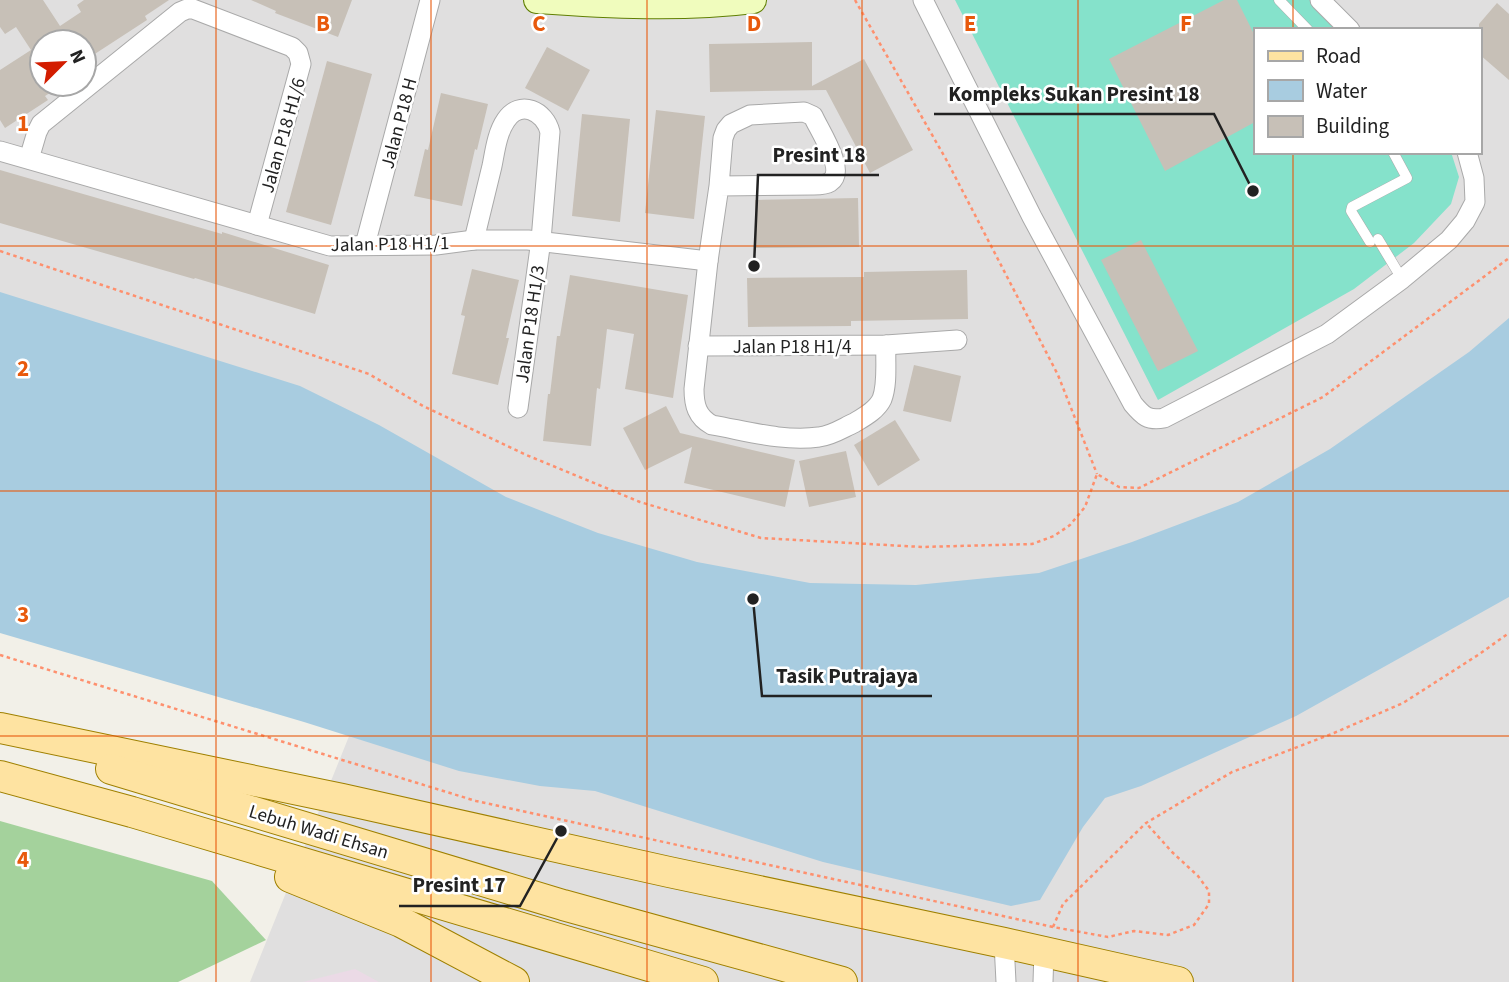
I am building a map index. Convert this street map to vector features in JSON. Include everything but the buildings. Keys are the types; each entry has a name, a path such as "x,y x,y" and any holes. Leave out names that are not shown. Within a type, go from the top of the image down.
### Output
{"main road":[{"path":"0,727 1004,943 1048,940 1178,982"},
{"name":"Lebuh Wadi Ehsan","path":"0,735 563,905 842,982"},
{"name":"Lebuh Wadi Ehsan","path":"0,776 132,812 703,982"},
{"path":"132,812 401,922 514,982"}],"street":[{"name":"Jalan P18 H","path":"365,245 430,0"},
{"path":"537,0 596,4 720,4 753,0"},
{"path":"923,0 1032,217 1133,404 1144,416 1164,418 1326,334 1402,279 1449,240 1465,221 1475,202 1474,178 1468,154"},
{"path":"1320,0 1348,28"},
{"name":"Jalan P18 H1/6","path":"29,159 41,124 180,12 193,9 292,47 298,53 301,64 257,225"},
{"name":"Jalan P18 H1/3","path":"474,240 498,140 505,122 509,116 523,110 538,113 548,124 550,132 541,240 518,408"},
{"path":"719,186 814,186 828,183 836,173 834,159 809,113 750,116 731,124 726,130 723,138 694,389 697,410 703,420 712,425 789,438 821,437 853,424 874,409 883,396 886,345"},
{"name":"Jalan P18 H1/1","path":"0,151 330,246 541,240 708,261"},
{"name":"Jalan P18 H1/4","path":"698,346 886,345 957,340"},
{"path":"1043,982 1048,940"},
{"path":"1004,943 1006,982"}],"lane":[{"path":"1279,0 1306,28"},
{"path":"1394,154 1407,178 1352,207 1351,211 1402,279"}],"path":[{"path":"855,0 947,161 1058,374 1097,474"},
{"path":"1048,940 1063,904 1146,823 1232,772 1403,703 1509,633"},
{"path":"0,655 476,801 1048,940 1108,937 1134,931 1168,935 1195,925 1209,904 1209,891 1198,876 1146,823"}],"shaded area":[{"path":"0,0 1509,0 1509,389 1339,525 729,666 0,379"},
{"path":"1509,566 1509,982 250,982 364,699 1109,772"},
{"path":"355,969 379,982 303,982"}],"green space":[{"path":"955,0 1315,0 1342,28 1254,28 1254,154 1452,154 1459,177 1451,204 1414,243 1354,289 1158,400"},
{"path":"0,821 212,881 266,940 178,982 0,982"}],"water":[{"path":"0,292 300,386 379,425 506,497 598,533 697,562 810,583 916,585 1039,573 1238,502 1330,449 1469,352 1509,318 1509,597 1296,716 1141,786 1105,798 1083,827 1040,900 1011,906 823,862 595,791 540,786 459,771 304,722 0,633"}],"place":[{"name":"Kompleks Sukan Presint 18","path":"1253,191"},
{"name":"Presint 18","path":"754,266"},
{"name":"Tasik Putrajaya","path":"753,599"},
{"name":"Presint 17","path":"561,831"}]}
